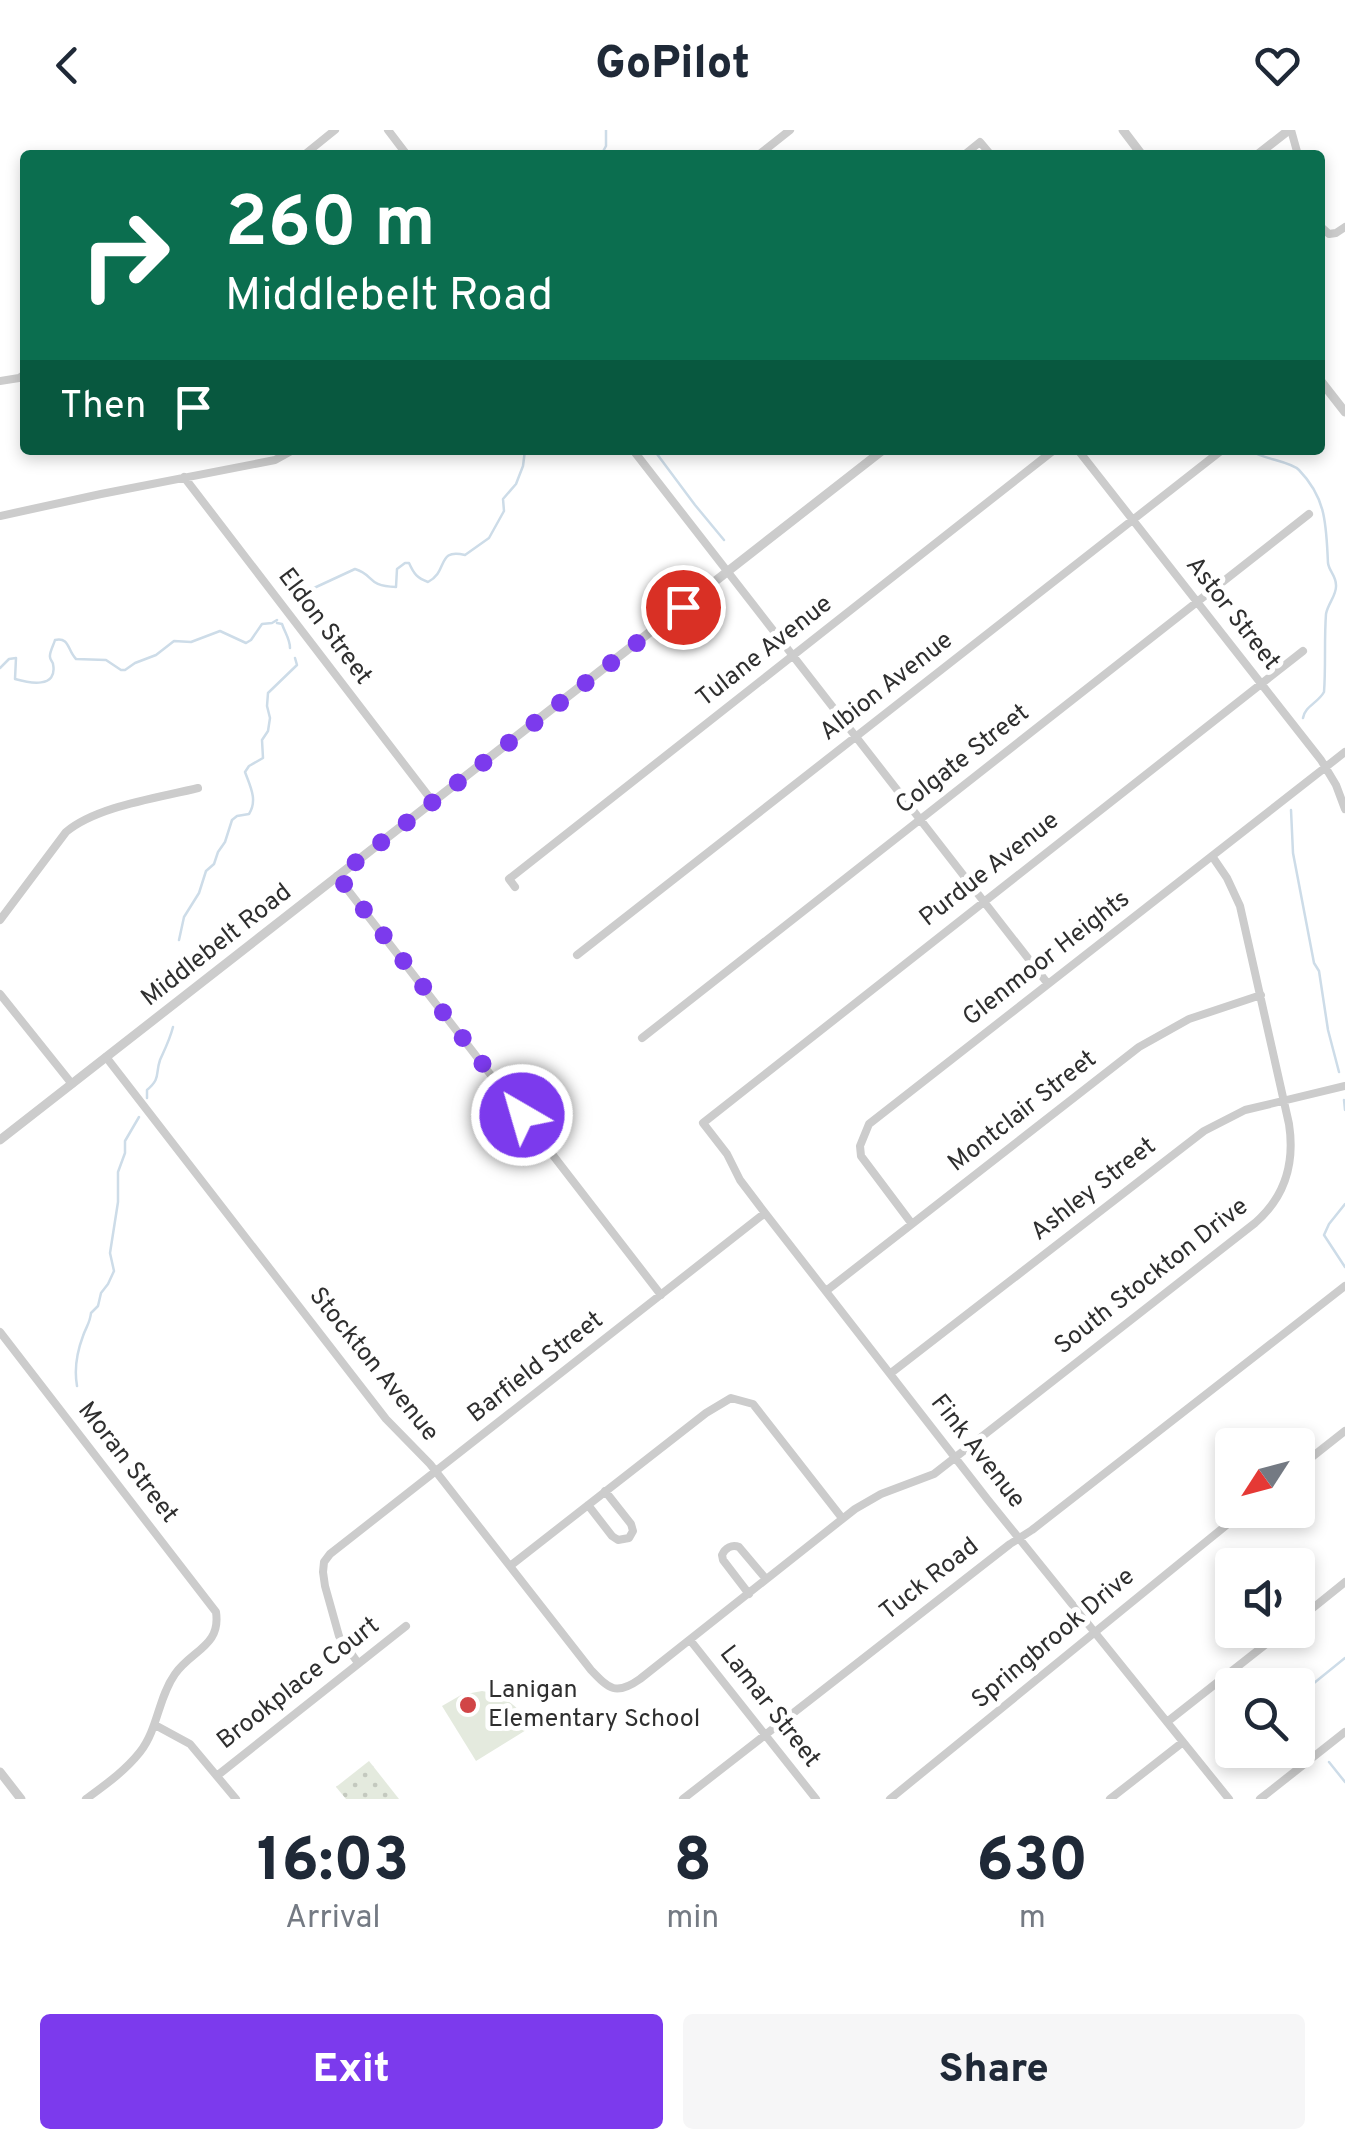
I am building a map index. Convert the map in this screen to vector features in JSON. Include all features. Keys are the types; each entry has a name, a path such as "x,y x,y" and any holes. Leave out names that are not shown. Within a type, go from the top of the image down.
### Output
{"street":[{"path":"310,150 335,130"},
{"path":"388,130 403,150"},
{"path":"765,150 790,130"},
{"path":"1123,130 1138,150"},
{"path":"1263,150 1290,130"},
{"path":"1325,386 1345,412"},
{"path":"0,516 284,455"},
{"path":"636,455 1048,984"},
{"name":"Middlebelt Road","path":"0,1140 877,455"},
{"name":"Tulane Avenue","path":"515,888 509,879 1048,455"},
{"name":"Astor Street","path":"1082,455 1326,768 1345,809"},
{"name":"Albion Avenue","path":"577,955 1216,455"},
{"name":"Eldon Street","path":"184,477 432,802"},
{"name":"Colgate Street","path":"642,1038 1308,514"},
{"name":"Purdue Avenue","path":"703,1123 1304,651"},
{"name":"Glenmoor Heights","path":"912,1224 860,1156 864,1133 877,1117 1345,752"},
{"path":"0,920 66,832 79,821 198,788"},
{"name":"South Stockton Drive","path":"617,1690 628,1687 690,1640 842,1518 881,1494 934,1474 1268,1211 1290,1167 1291,1135 1240,906 1212,856"},
{"path":"338,876 661,1295"},
{"path":"0,994 72,1084"},
{"name":"Montclair Street","path":"826,1290 1096,1078 1156,1036 1189,1019 1261,996"},
{"name":"Stockton Avenue","path":"106,1057 386,1419 436,1472 591,1670 606,1686 617,1690"},
{"name":"Ashley Street","path":"891,1373 1194,1137 1235,1114 1345,1086"},
{"name":"Fink Avenue","path":"703,1123 765,1213 1229,1799"},
{"name":"Barfield Street","path":"358,1663 339,1636 325,1586 322,1572 330,1554 765,1213"},
{"name":"Tuck Road","path":"684,1799 1345,1286"},
{"name":"Moran Street","path":"0,1332 216,1612 216,1632 171,1680 155,1725"},
{"path":"510,1566 706,1413 732,1398 752,1404 842,1518"},
{"path":"1315,1455 1345,1432"},
{"path":"588,1505 612,1536 618,1540 629,1538 631,1524 605,1492"},
{"name":"Springbrook Drive","path":"890,1799 1223,1528"},
{"path":"748,1594 723,1560 727,1548 740,1547 766,1580"},
{"path":"1315,1606 1345,1582"},
{"name":"Brookplace Court","path":"218,1775 406,1626"},
{"name":"Lamar Street","path":"690,1640 816,1799"},
{"path":"1167,1722 1261,1648"},
{"path":"86,1799 133,1760 155,1725 190,1744 236,1799"},
{"path":"1260,1799 1345,1732"},
{"path":"1110,1799 1183,1742"},
{"path":"0,1772 21,1799"}],"shaded area":[{"path":"482,1691 511,1703 531,1727 476,1761 442,1706 461,1695"},
{"path":"369,1761 399,1799 346,1799 336,1787"}],"waterway":[{"path":"604,150 606,130"},
{"path":"297,602 314,588 355,569 380,585 396,587 397,569 409,563 416,575 428,582 450,555 465,555 489,538 504,511 503,499 516,484 524,455"},
{"path":"658,455 724,540"},
{"path":"1260,455 1299,470 1315,492 1323,514 1328,563 1335,579 1336,589 1326,614 1324,692 1303,718"},
{"path":"0,668 16,658 15,679 47,681 53,672 51,651 55,640 60,640 66,642 76,659 106,660 125,670 174,641 191,642 220,631 246,643 262,624 277,620"},
{"path":"277,623 282,624 290,648"},
{"path":"179,940 184,917 225,842 232,820 252,809 245,772 263,758 262,740 270,718 268,693 297,665 295,658"},
{"path":"1291,810 1293,853 1339,1072"},
{"path":"147,1098 173,1027"},
{"path":"1344,1100 1345,1110"},
{"path":"77,1386 81,1342 91,1313 114,1271 110,1253 118,1172 125,1141 139,1117"},
{"path":"1345,1204 1324,1235 1345,1267"},
{"path":"1315,1682 1345,1658"},
{"path":"1329,1762 1345,1782"}],"place":[{"name":"Lanigan Elementary School","path":"468,1705"}],"route":[{"path":"522,1115 338,876 683,607"}]}
